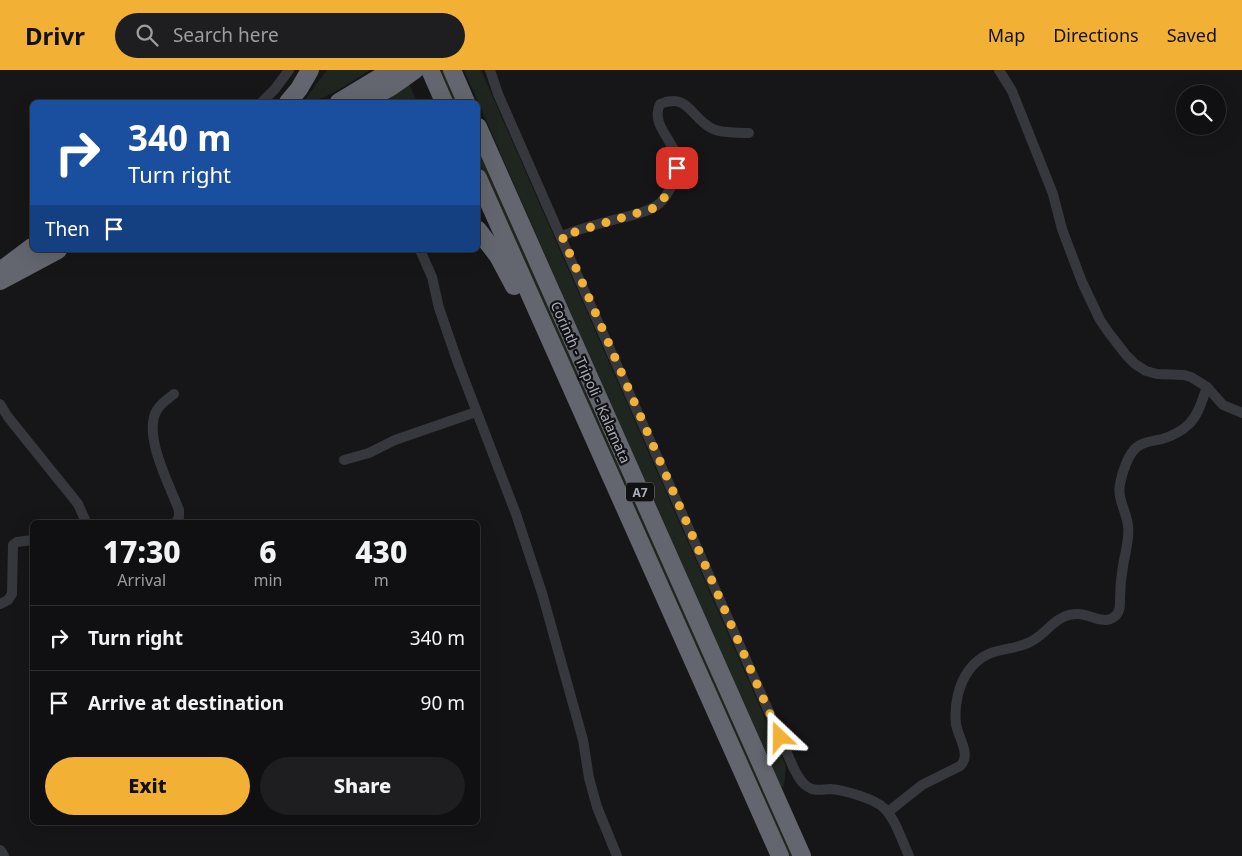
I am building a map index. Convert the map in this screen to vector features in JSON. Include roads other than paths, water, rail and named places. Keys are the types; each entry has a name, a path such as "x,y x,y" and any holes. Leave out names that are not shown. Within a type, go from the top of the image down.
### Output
{"highway":[{"path":"290,100 299,89 310,70"},
{"path":"343,100 389,78 415,70"},
{"path":"430,70 443,100"},
{"path":"452,70 465,100"},
{"path":"366,100 389,78"},
{"name":"Corinth - Tripoli - Kalamata","path":"480,132 802,856"},
{"name":"Corinth - Tripoli - Kalamata","path":"480,183 780,856"},
{"path":"480,233 498,256 563,370"},
{"path":"0,271 30,248"},
{"path":"0,281 54,252"}],"street":[{"path":"264,100 289,70"},
{"path":"490,70 498,94 798,776 809,788 837,791 876,802 888,812 909,856"},
{"path":"999,70 1012,92 1053,194 1071,257 1100,320 1126,355 1146,371 1157,374 1184,375 1198,381 1207,387 1223,405 1242,413"},
{"path":"562,236 589,226 646,211 662,202 677,168 677,160 674,150 658,122 656,112 660,104 677,100 713,129 749,133"},
{"path":"421,252 430,272 439,308 476,412 516,514 542,593 583,740 589,778 597,807 616,856"},
{"path":"888,812 917,789 963,763 964,752 956,725 956,705 961,685 970,669 982,658 996,650 1030,642 1042,634 1052,623 1063,618 1078,614 1106,620 1115,617 1120,610 1120,582 1128,535 1128,524 1120,496 1120,486 1130,456 1137,447 1145,443 1164,439 1177,433 1189,424 1200,408 1207,387"},
{"path":"174,394 158,408 152,430 154,444 179,510 177,520"},
{"path":"0,404 8,417 78,504 85,520"},
{"path":"344,460 369,453 395,440 476,412"},
{"path":"0,604 8,600 12,594 13,545 17,542 30,540"},
{"path":"0,852 3,856"}]}
